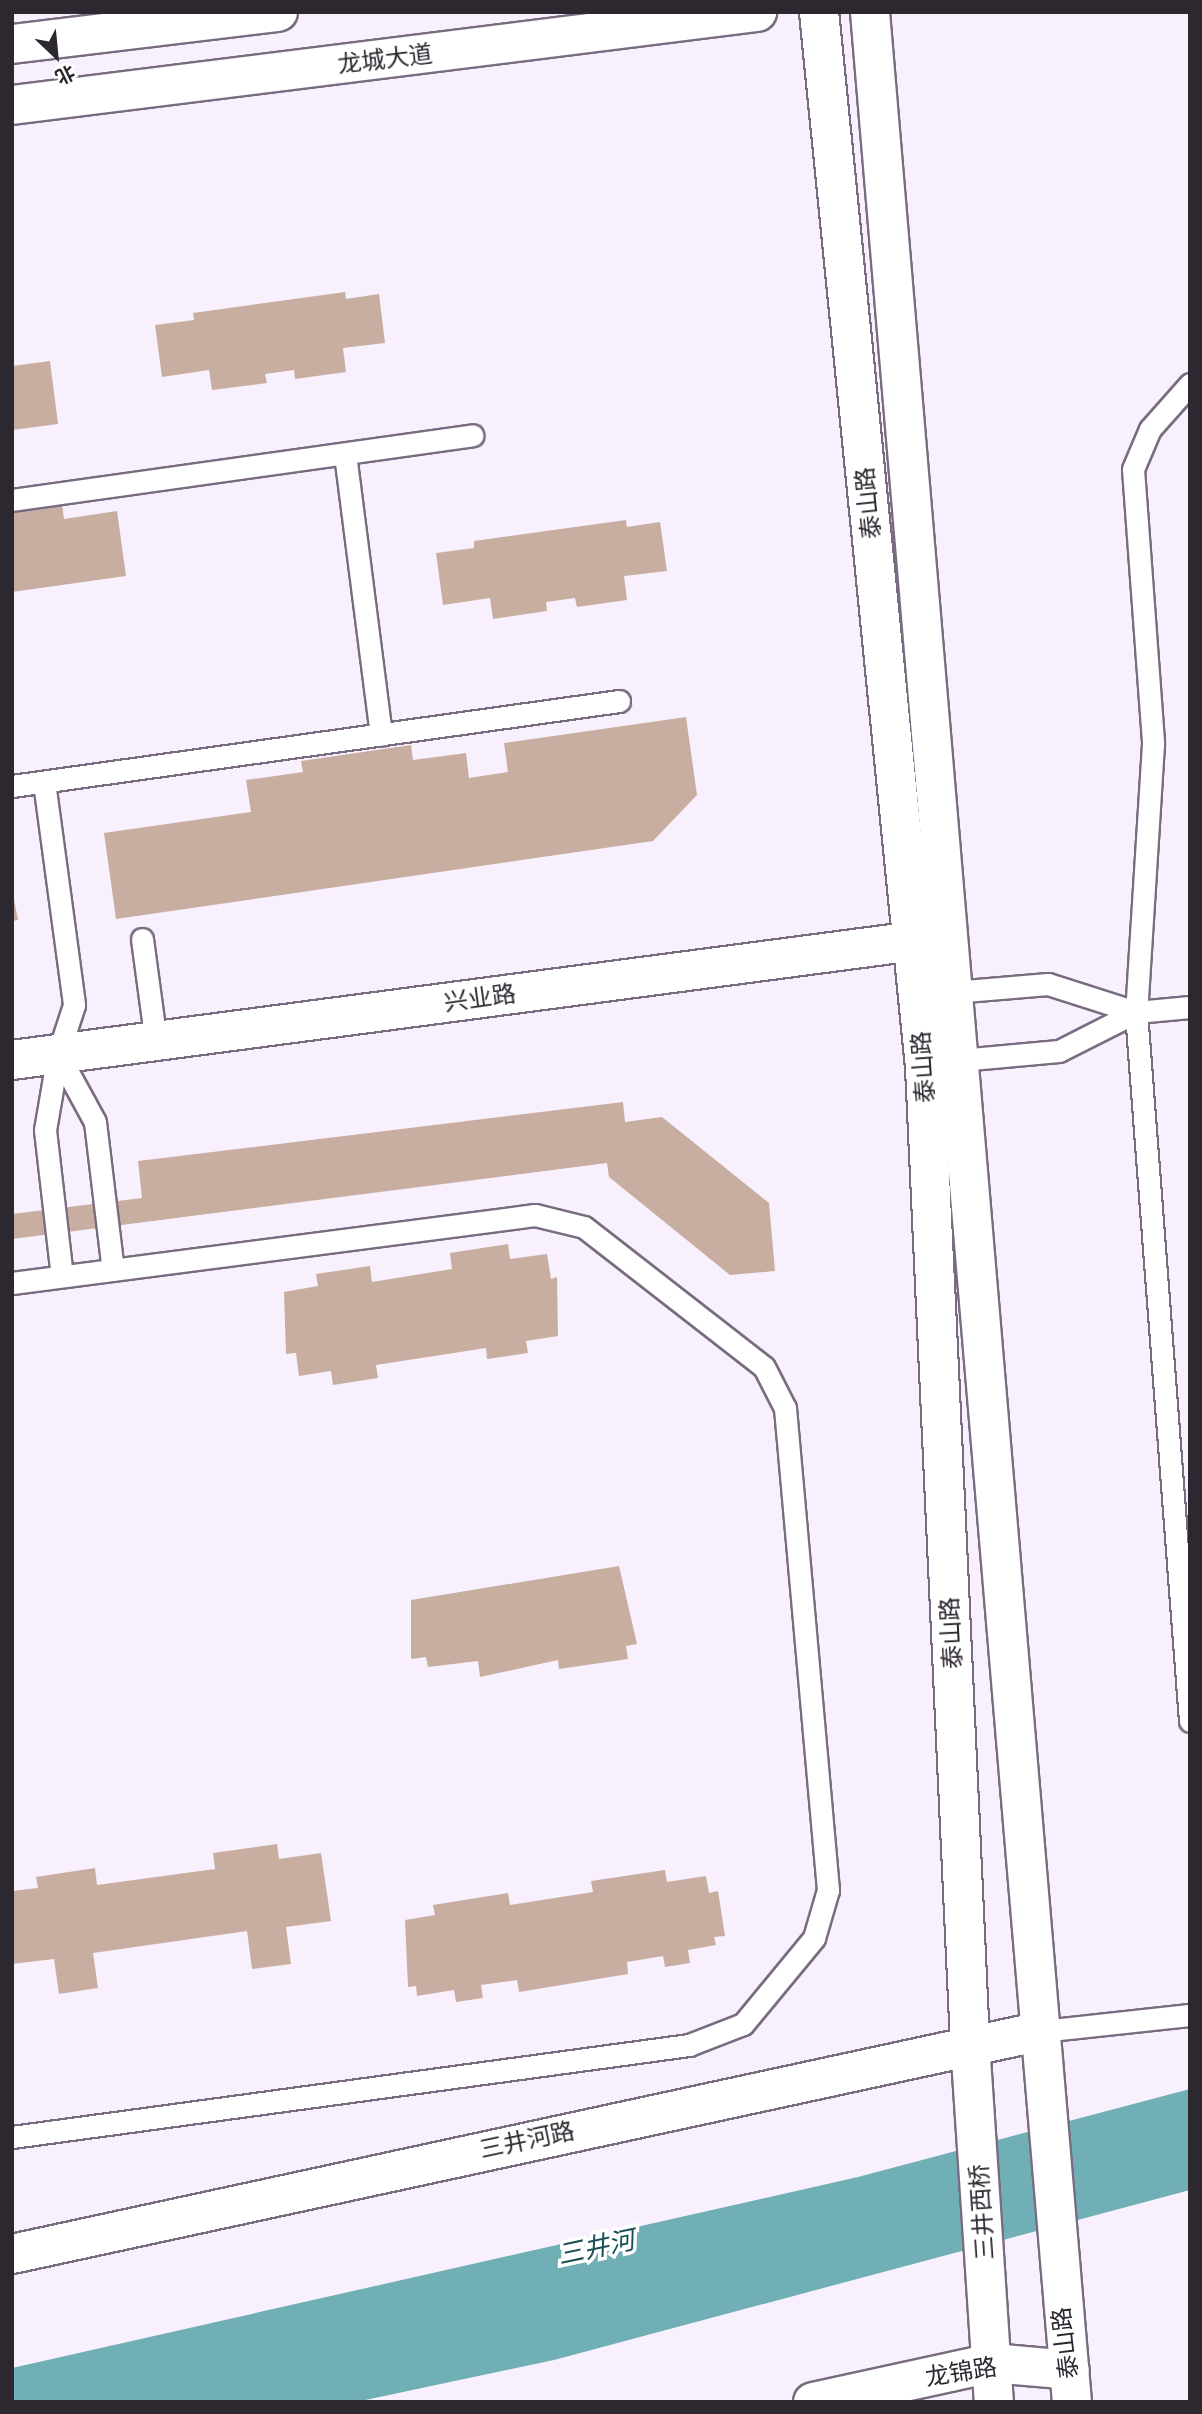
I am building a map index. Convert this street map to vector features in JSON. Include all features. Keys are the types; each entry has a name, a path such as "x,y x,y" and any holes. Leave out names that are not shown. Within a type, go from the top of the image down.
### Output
{"main road":[{"path":"12,44 278,12"},
{"name":"龙城大道","path":"12,105 757,12"},
{"name":"泰山路","path":"819,12 930,939 953,992 1049,2117 1058,2285 1071,2386"},
{"name":"泰山路","path":"870,12 930,939 925,1068 970,2043 977,2126"},
{"name":"兴业路","path":"12,1060 930,939"},
{"name":"三井河路","path":"12,2254 970,2043 1042,2031"},
{"name":"三井西桥","path":"977,2126 992,2363"},
{"path":"992,2363 994,2402"},
{"name":"龙锦路","path":"813,2402 992,2363 1071,2386"},
{"name":"龙锦路","path":"994,2402 1071,2386"}],"lane":[{"path":"1190,384 1150,429 1133,469 1153,744 1136,1012 1190,1721"},
{"path":"12,500 472,435"},
{"path":"345,454 381,735"},
{"path":"12,786 619,701"},
{"path":"44,782 74,1005 58,1054 45,1130 62,1276"},
{"path":"142,939 156,1042"},
{"path":"953,992 1048,984 1136,1012"},
{"path":"960,1060 1059,1051 1136,1012 1190,1007"},
{"path":"58,1054 95,1122 114,1270"},
{"path":"12,1283 535,1215 584,1227 764,1367 785,1408 828,1890 814,1938 743,2024 689,2045 12,2137"},
{"path":"1042,2031 1190,2015"}],"water":[{"name":"三井河","path":"1190,2089 1190,2190 554,2360 356,2402 12,2402 12,2368 858,2177"}],"building":[{"path":"345,292 346,299 379,294 385,343 343,348 346,372 295,379 294,370 265,374 267,383 212,390 209,370 162,377 155,325 194,320 193,313"},
{"path":"50,361 58,424 12,430 12,366"},
{"path":"62,504 64,519 117,511 126,576 12,592 12,511"},
{"path":"626,520 627,527 660,522 667,571 624,576 627,600 577,607 575,598 546,602 547,611 493,619 490,598 443,605 436,553 474,548 474,541"},
{"path":"686,717 697,795 653,841 116,919 104,833 251,812 246,780 303,772 301,761 411,745 413,760 466,753 469,778 508,772 504,743"},
{"path":"12,889 18,920 12,921"},
{"path":"623,1102 625,1122 662,1117 769,1203 775,1271 730,1275 609,1177 607,1163 12,1239 12,1214 142,1198 138,1161"},
{"path":"508,1244 510,1259 547,1254 551,1279 557,1277 558,1336 526,1341 528,1353 487,1359 486,1348 376,1365 378,1378 333,1385 331,1371 299,1376 296,1353 286,1354 284,1292 318,1286 316,1274 370,1266 372,1282 452,1269 450,1253"},
{"path":"619,1566 637,1644 626,1646 628,1659 559,1669 558,1660 480,1677 478,1661 428,1667 426,1657 411,1659 411,1600"},
{"path":"277,1844 279,1859 321,1853 331,1921 286,1927 291,1964 252,1969 247,1931 93,1953 98,1988 59,1994 54,1959 12,1964 12,1891 38,1888 36,1877 95,1868 97,1885 215,1869 213,1853"},
{"path":"665,1870 667,1882 706,1876 709,1893 718,1891 725,1936 714,1937 716,1945 688,1950 690,1963 665,1967 663,1956 627,1962 628,1974 519,1992 517,1980 481,1985 483,1998 456,2002 454,1990 417,1996 416,1986 408,1987 405,1920 435,1915 433,1905 508,1893 510,1905 593,1892 591,1881"}]}
